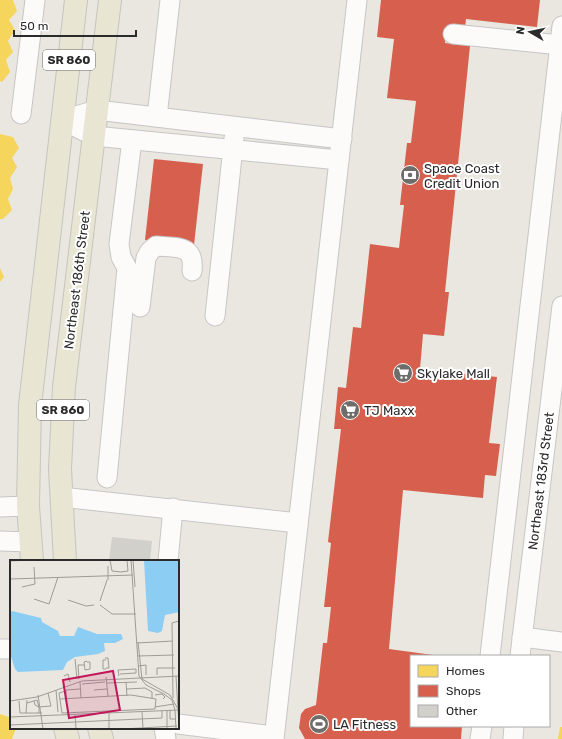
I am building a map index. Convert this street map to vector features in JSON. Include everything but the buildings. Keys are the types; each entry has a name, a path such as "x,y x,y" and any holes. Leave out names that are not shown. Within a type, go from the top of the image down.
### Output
{"main road":[{"name":"SR 860","path":"31,552 28,506 28,455 35,353 76,0"},
{"name":"Northeast 186th Street","path":"64,560 60,441 64,387 110,0"},
{"path":"28,455 44,486 61,496"},
{"path":"28,506 47,528 63,560"},
{"path":"65,729 68,739"},
{"path":"99,729 102,739"}],"street":[{"path":"21,114 35,0"},
{"path":"157,117 170,0"},
{"path":"179,724 274,737 357,0"},
{"path":"490,655 562,26"},
{"path":"453,34 560,45"},
{"path":"62,120 97,110 342,139"},
{"path":"62,120 94,136 339,160"},
{"path":"215,316 236,126"},
{"path":"132,140 119,244 121,257 127,268 132,306"},
{"path":"107,478 132,306 146,258 150,251 156,246 184,249 189,252 193,259 192,271"},
{"name":"Northeast 183rd Street","path":"521,647 562,306"},
{"path":"61,496 298,523"},
{"path":"0,508 28,506"},
{"path":"168,560 173,508"},
{"path":"0,541 31,552"},
{"path":"521,647 562,642"},
{"path":"480,739 482,727"},
{"path":"513,739 514,727"},
{"path":"164,729 166,739"}],"place":[{"name":"Space Coast Credit Union","path":"410,175"},
{"name":"Skylake Mall","path":"403,373"},
{"name":"TJ Maxx","path":"350,410"},
{"name":"LA Fitness","path":"319,724"}]}
